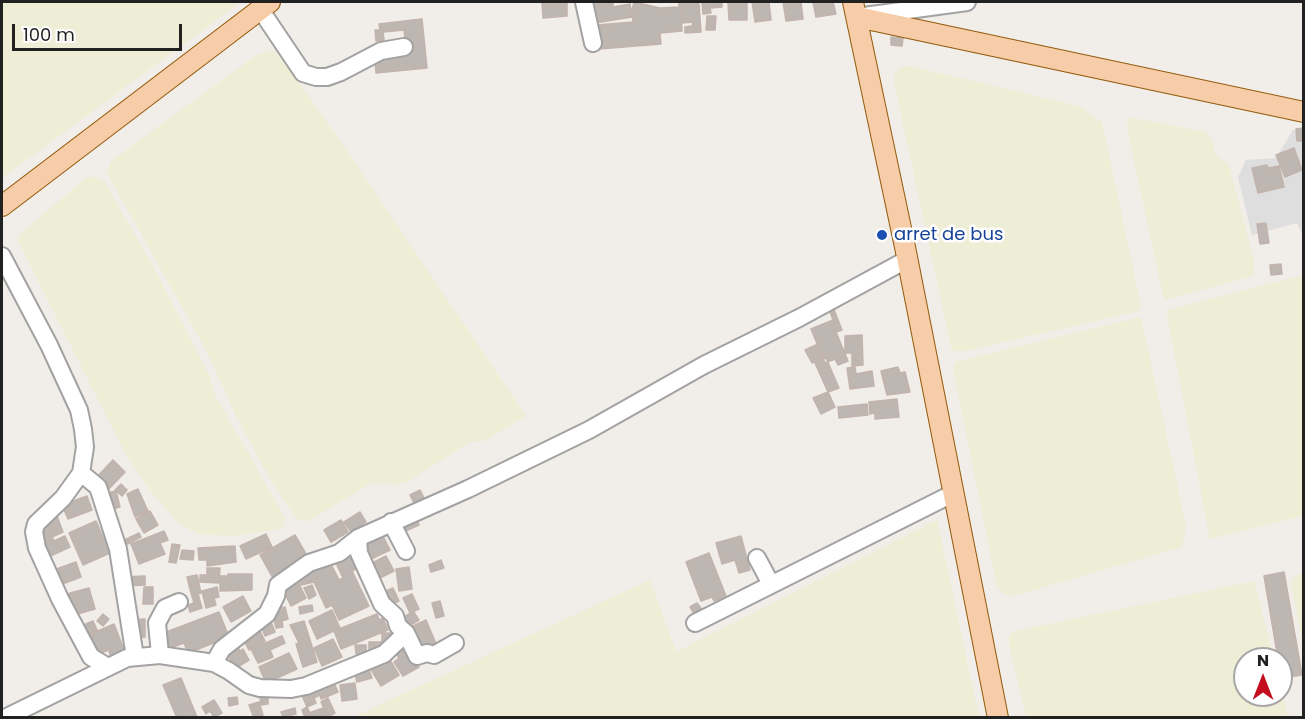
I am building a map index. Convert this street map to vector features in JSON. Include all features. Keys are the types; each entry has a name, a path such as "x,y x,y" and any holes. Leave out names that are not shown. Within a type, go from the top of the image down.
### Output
{"main road":[{"path":"2,206 265,5"},
{"path":"998,717 908,259 855,9 1304,112"}],"street":[{"path":"584,2 593,43"},
{"path":"855,9 967,2"},
{"path":"265,5 303,73 316,77 327,77 341,72 381,51 404,47"},
{"path":"2,256 49,345 79,410 85,447 81,472 63,498 36,524 34,532 41,557 91,657 108,667"},
{"path":"214,663 222,649 267,614 276,596 278,585 309,563 339,553 358,538 468,489 589,430 704,365 799,318 908,259"},
{"path":"81,472 98,487 118,549 135,657"},
{"path":"695,622 954,493"},
{"path":"391,522 406,551"},
{"path":"358,538 359,552 382,604 395,616 398,626 406,633 417,656 427,653 434,655 456,644"},
{"path":"757,558 771,584"},
{"path":"160,655 157,623 165,608 179,602"},
{"path":"5,717 127,658 160,655 214,663 249,685 260,688 291,689 306,686 384,654 406,633"}],"shaded area":[{"path":"1293,130 1303,131 1303,236 1297,223 1252,235 1238,177 1246,160 1276,158"}],"green space":[{"path":"2,2 241,2 2,178"},
{"path":"267,51 277,52 339,139 526,416 484,441 470,442 407,482 371,483 308,521 298,520 276,489 236,416 206,350 107,173 110,162 255,56"},
{"path":"909,66 1079,106 1102,122 1141,306 1138,311 966,351 952,351 894,82 895,74 900,68"},
{"path":"1128,117 1206,132 1213,143 1216,156 1229,165 1254,261 1254,276 1164,300 1127,128"},
{"path":"87,177 95,177 104,181 152,264 209,375 215,395 285,518 283,528 234,536 198,534 179,523 153,494 127,457 18,241 20,234"},
{"path":"1303,275 1303,516 1210,539 1167,315 1168,310"},
{"path":"1141,317 1186,526 1182,547 1013,596 1003,593 997,587 953,369 955,362"},
{"path":"937,520 979,717 353,717 650,580 676,652"},
{"path":"1304,573 1303,646 1291,583 1296,575"},
{"path":"1254,581 1271,647 1233,647 1233,707 1286,707 1288,717 1026,717 1008,639 1011,632"}],"building":[{"path":"542,2 567,2 567,16 543,18"},
{"path":"592,2 613,2 613,7 630,4 632,17 595,23"},
{"path":"634,2 660,8 679,7 679,2 697,2 701,32 685,33 685,27 692,26 693,22 682,23 681,10 682,31 660,33 661,44 599,49 597,25 633,22"},
{"path":"702,2 722,2 722,7 710,8 711,13 703,14"},
{"path":"728,2 747,2 747,20 729,20"},
{"path":"752,2 769,2 771,20 755,22"},
{"path":"783,2 801,2 803,19 786,21"},
{"path":"813,2 833,2 836,14 816,17"},
{"path":"707,16 716,16 715,30 706,30"},
{"path":"422,19 427,68 376,73 375,58 407,55 404,30 383,32 384,40 376,41 375,30 380,30 379,24"},
{"path":"891,37 903,38 902,46 891,45"},
{"path":"1304,128 1304,141 1297,141 1296,129"},
{"path":"1294,148 1302,170 1285,177 1276,155"},
{"path":"1267,165 1268,168 1279,166 1284,187 1258,193 1252,168"},
{"path":"1266,223 1269,243 1260,244 1257,224"},
{"path":"1281,264 1282,274 1271,275 1270,265"},
{"path":"833,307 842,330 836,332 848,361 838,365 835,359 825,363 811,329 833,320 829,309"},
{"path":"862,335 863,365 852,366 852,353 845,353 845,336"},
{"path":"816,345 822,359 812,363 805,350"},
{"path":"826,358 839,388 828,392 815,363"},
{"path":"855,367 856,374 872,371 874,386 850,389 847,368"},
{"path":"898,367 900,373 905,372 910,392 887,395 881,371"},
{"path":"828,392 835,407 821,414 813,398"},
{"path":"897,399 899,417 875,419 875,413 870,414 869,402"},
{"path":"867,404 868,415 839,418 838,407"},
{"path":"113,460 125,472 106,492 93,481"},
{"path":"121,484 127,490 122,496 115,490"},
{"path":"138,489 148,511 135,517 127,494"},
{"path":"420,490 424,498 414,503 410,495"},
{"path":"116,491 120,507 101,512 97,495"},
{"path":"87,496 92,510 68,519 62,505"},
{"path":"150,511 158,525 144,533 136,519"},
{"path":"360,512 366,522 351,532 344,522"},
{"path":"415,515 419,525 401,533 397,521"},
{"path":"57,516 63,532 52,537 54,541 65,536 70,547 46,558 32,527"},
{"path":"341,520 348,532 331,542 324,530"},
{"path":"96,521 110,553 83,565 69,533"},
{"path":"164,531 168,540 160,543 165,554 139,564 131,544"},
{"path":"139,533 141,537 118,549 116,544"},
{"path":"266,534 272,547 246,559 240,546"},
{"path":"382,534 390,550 367,561 359,545"},
{"path":"295,535 309,559 274,580 260,555"},
{"path":"741,536 750,570 739,573 735,560 722,564 716,543"},
{"path":"172,544 180,545 176,563 169,562"},
{"path":"235,546 236,562 207,566 207,560 199,560 198,548"},
{"path":"182,550 194,551 193,560 180,559"},
{"path":"709,553 726,596 714,601 712,597 701,601 686,562"},
{"path":"349,554 356,569 352,571 369,606 339,620 332,605 326,608 314,582 301,585 298,575 330,562 339,580 343,578 335,561"},
{"path":"386,556 394,571 380,578 372,563"},
{"path":"441,560 444,568 431,572 429,565"},
{"path":"76,562 81,577 57,586 51,571"},
{"path":"409,567 412,589 399,591 396,569"},
{"path":"207,568 220,568 219,583 200,582 200,575 207,575"},
{"path":"1284,572 1302,675 1293,676 1293,647 1276,647 1264,576"},
{"path":"228,574 252,574 252,590 220,591 220,576 228,576"},
{"path":"197,575 199,583 189,585 187,577"},
{"path":"145,576 145,585 123,586 123,577"},
{"path":"297,580 306,598 291,606 282,588"},
{"path":"199,584 201,593 198,594 202,608 190,612 188,605 194,603 189,586"},
{"path":"312,585 316,595 309,599 304,588"},
{"path":"144,587 153,587 153,604 143,604"},
{"path":"217,587 219,597 214,598 216,605 206,608 202,591"},
{"path":"89,588 95,609 74,615 71,601 65,602 63,595"},
{"path":"393,588 399,601 387,606 381,593"},
{"path":"412,594 419,609 410,613 403,598"},
{"path":"243,596 251,611 231,622 223,607"},
{"path":"440,601 444,616 436,618 432,603"},
{"path":"697,603 703,611 695,616 690,607"},
{"path":"312,605 313,611 300,614 299,607"},
{"path":"285,607 288,619 282,621 283,627 276,628 272,610"},
{"path":"332,610 340,628 317,639 309,621"},
{"path":"413,611 419,620 406,628 401,619"},
{"path":"219,612 229,637 188,653 184,643 167,649 161,634"},
{"path":"103,614 109,619 103,626 97,621"},
{"path":"377,614 379,620 383,618 388,630 341,649 334,631"},
{"path":"269,617 275,632 265,636 259,621"},
{"path":"145,619 145,637 130,638 129,620"},
{"path":"426,620 437,646 422,652 407,629"},
{"path":"93,621 97,630 85,636 81,626"},
{"path":"304,621 317,662 303,667 296,644 299,643 290,625"},
{"path":"114,624 124,650 110,655 109,650 98,654 91,634"},
{"path":"258,627 265,641 249,650 242,637"},
{"path":"382,633 391,633 385,649 369,650 369,642 382,642"},
{"path":"282,636 285,643 270,650 273,657 258,663 251,649"},
{"path":"333,639 342,657 322,666 314,648"},
{"path":"404,642 419,667 403,676 394,662 399,658 393,648"},
{"path":"355,645 366,645 367,660 360,660 360,654 356,654"},
{"path":"237,646 240,651 243,649 249,660 236,668 226,653"},
{"path":"289,653 297,669 266,683 259,667"},
{"path":"387,655 399,675 381,686 369,666"},
{"path":"369,670 372,678 357,682 355,674"},
{"path":"181,678 196,718 177,718 163,685"},
{"path":"332,678 338,692 321,699 320,695 314,698 316,703 307,707 300,691"},
{"path":"355,683 357,699 342,701 340,685"},
{"path":"237,697 238,704 229,706 228,698"},
{"path":"260,697 268,697 268,704 261,705"},
{"path":"328,698 335,713 328,717 321,702"},
{"path":"214,700 222,713 214,717 210,711 206,714 202,707"},
{"path":"259,702 263,715 254,718 249,705"},
{"path":"307,707 311,718 305,718 302,710"},
{"path":"295,708 296,714 283,717 281,712"},
{"path":"323,708 327,717 311,718 309,713"}],"place":[{"name":"arret de bus","path":"882,235"}]}
